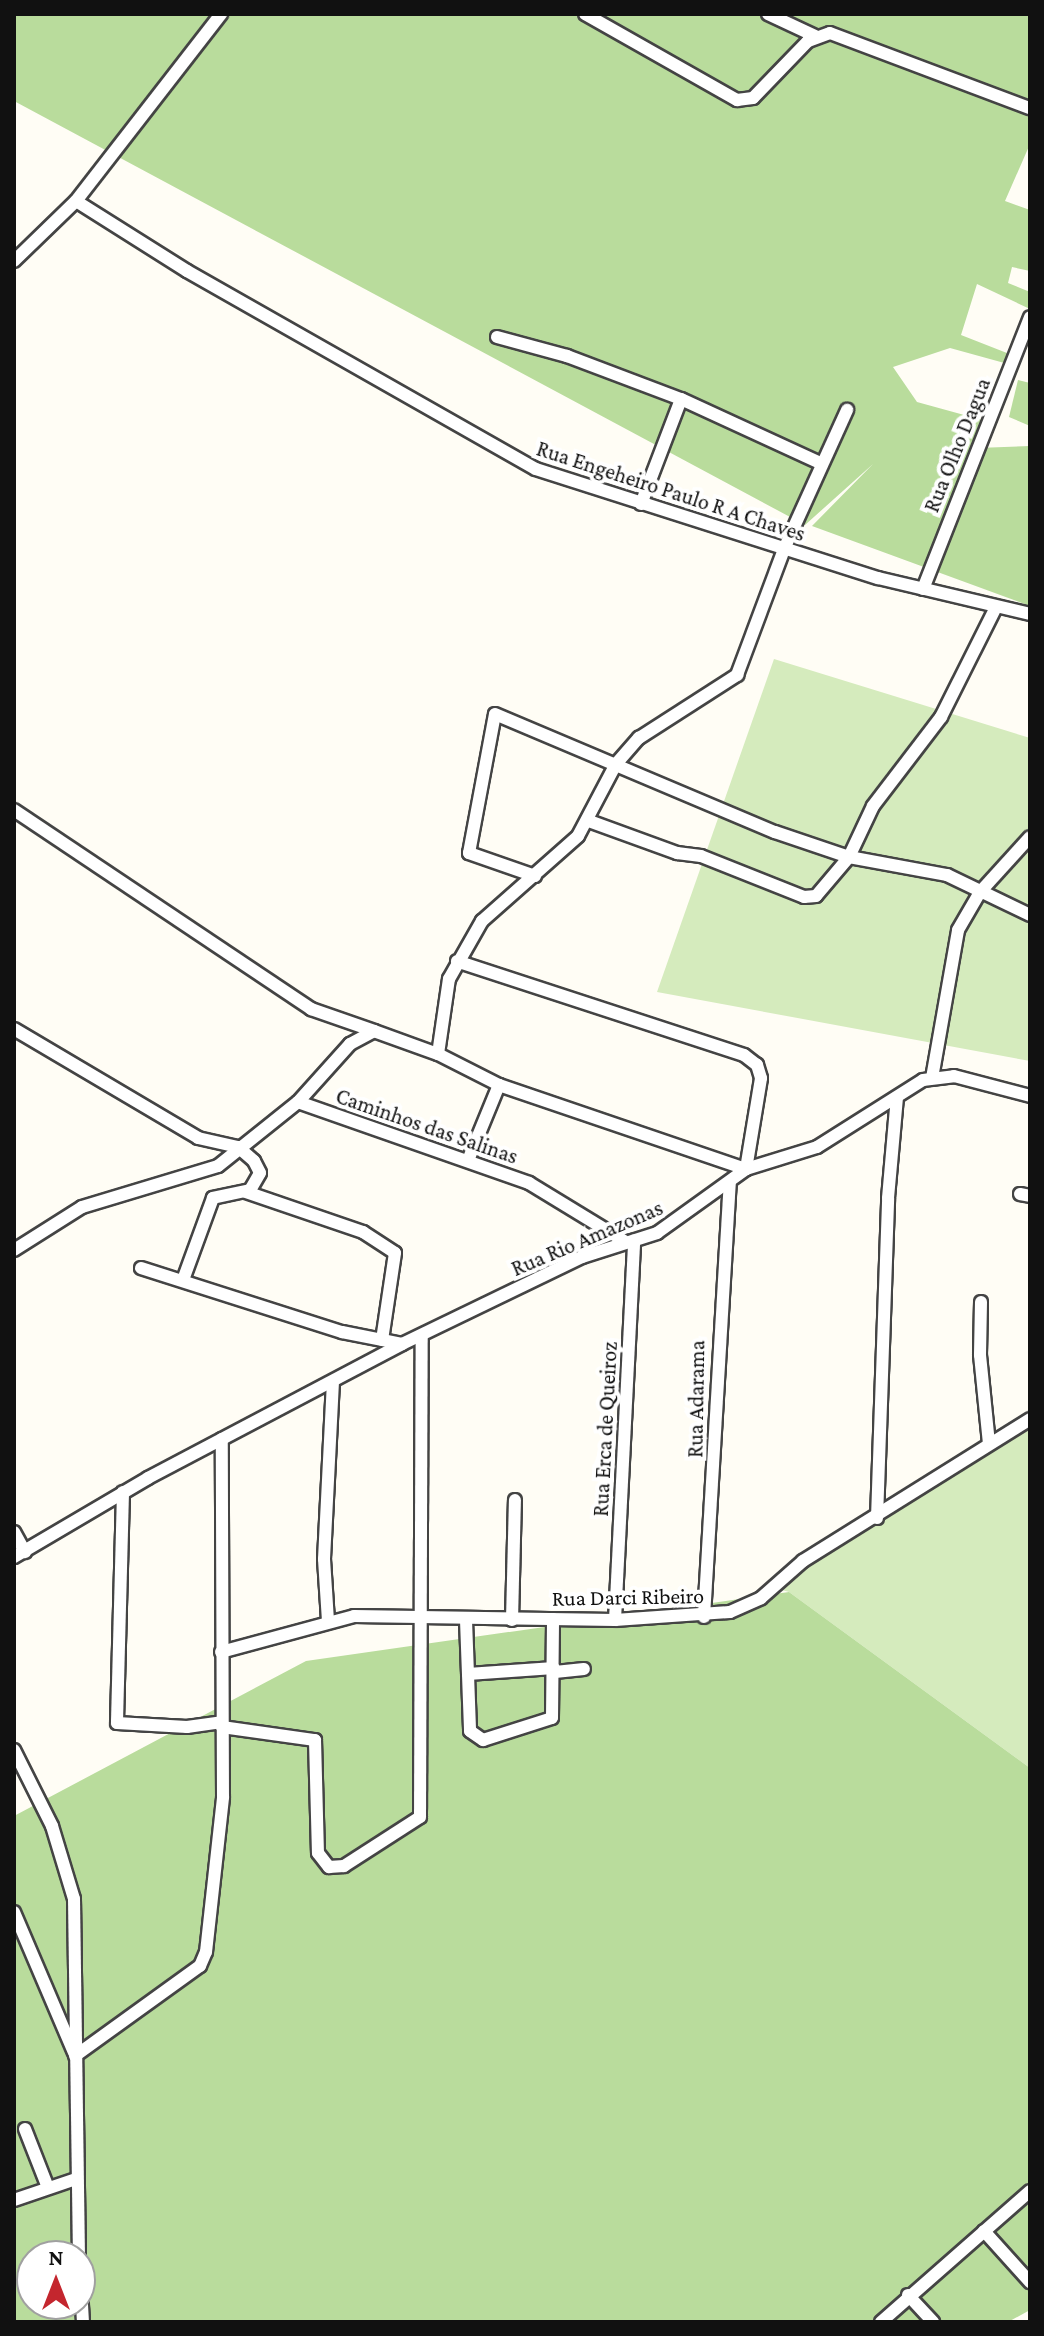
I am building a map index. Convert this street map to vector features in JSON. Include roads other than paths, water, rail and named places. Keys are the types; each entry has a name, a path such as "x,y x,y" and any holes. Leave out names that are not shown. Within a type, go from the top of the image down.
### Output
{"street":[{"path":"14,261 76,201 221,14"},
{"path":"585,14 690,77 744,101 766,88 815,36"},
{"path":"773,15 815,36 843,36 1030,108"},
{"name":"Rua Engeheiro Paulo R A Chaves","path":"76,201 514,459 641,504 784,549 923,589 1030,614"},
{"name":"Rua Olho Dagua","path":"923,589 1030,317"},
{"path":"497,337 567,356 681,399 822,464"},
{"path":"641,504 681,399"},
{"path":"438,1054 457,961 482,921 535,876 589,821 616,764 658,724 737,675 784,549 847,410"},
{"path":"589,821 677,853 701,856 804,897 816,896 849,857 873,806 957,690 996,607"},
{"path":"535,876 469,853 495,714 775,832 849,857 947,875 1030,915"},
{"path":"14,810 221,952 311,1009 438,1054 499,1085 746,1169 759,1101 757,1065 703,1038 457,961"},
{"path":"1030,837 980,892 954,947 932,1078 954,1076 1030,1096"},
{"path":"1016,849 1030,854"},
{"path":"14,1029 198,1138 238,1147 259,1168 258,1181 246,1192"},
{"path":"14,1250 82,1207 144,1185 196,1175 218,1166 298,1102 340,1052 374,1031"},
{"name":"Rua Rio Amazonas","path":"20,1555 123,1492 333,1384 402,1344 671,1225 746,1169 817,1147 932,1078"},
{"path":"469,1158 499,1085"},
{"path":"877,1518 888,1198 897,1097"},
{"name":"Caminhos das Salinas","path":"298,1102 469,1158 561,1200 629,1241"},
{"path":"196,1175 220,1193"},
{"name":"Rua Adarama","path":"704,1617 730,1183"},
{"path":"183,1280 213,1198 220,1193 246,1192 363,1232 395,1253 382,1340"},
{"name":"Rua Erca de Queiroz","path":"615,1620 629,1241"},
{"path":"141,1268 288,1316 402,1344"},
{"path":"981,1302 980,1355 989,1444"},
{"path":"123,1492 117,1723 187,1727 222,1724 315,1740 322,1863 344,1866 395,1837 420,1817 422,1337"},
{"path":"328,1621 324,1559 333,1384"},
{"name":"Rua Darci Ribeiro","path":"221,1652 328,1621 419,1615 466,1620 615,1620 704,1617 747,1607 803,1561 877,1518 1030,1419"},
{"path":"75,2056 203,1961 218,1873 222,1724 222,1439"},
{"path":"512,1620 515,1500"},
{"path":"14,1532 20,1555"},
{"path":"466,1620 470,1731 483,1740 552,1718 553,1619"},
{"path":"468,1674 584,1669"},
{"path":"14,1750 64,1855 74,1899 79,2004 75,2056 78,2240"},
{"path":"14,1782 30,1780"},
{"path":"14,1912 75,2056"},
{"path":"25,2129 47,2185"},
{"path":"14,2200 47,2185 76,2179"},
{"path":"881,2322 908,2295 1030,2191"},
{"path":"984,2231 1030,2282"},
{"path":"908,2295 933,2322"}]}
